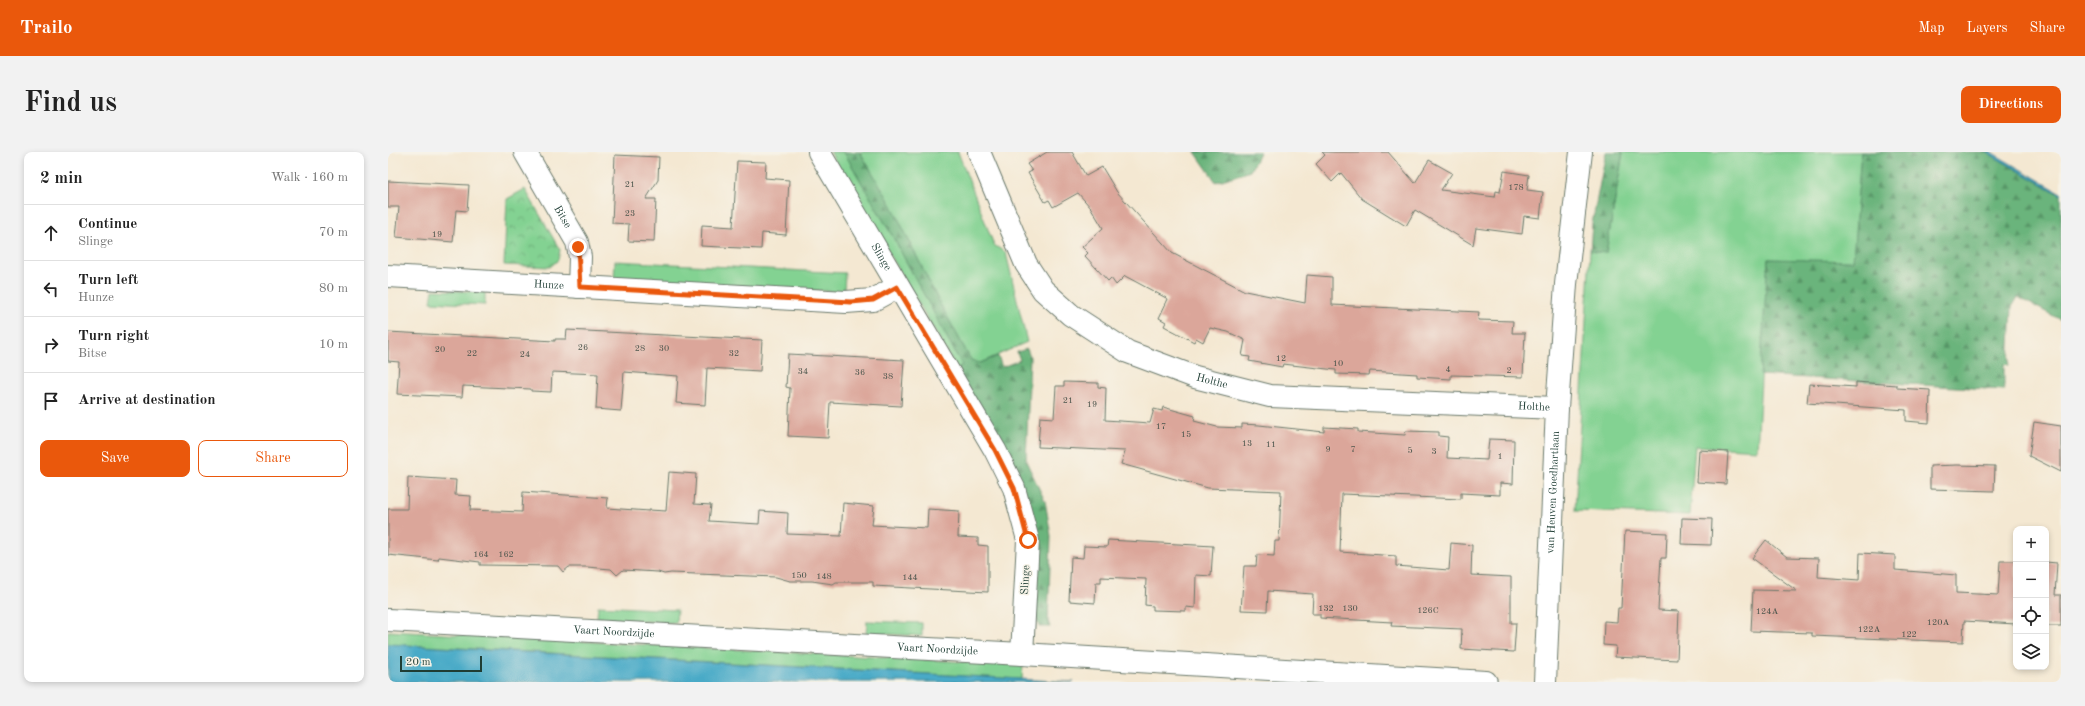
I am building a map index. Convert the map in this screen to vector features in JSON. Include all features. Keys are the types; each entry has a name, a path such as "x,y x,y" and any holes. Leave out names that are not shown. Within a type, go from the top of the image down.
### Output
{"street":[{"name":"Bitse","path":"525,152 577,242 580,256 580,287"},
{"name":"Slinge","path":"819,152 897,287 995,450 1014,488 1028,540 1022,654"},
{"name":"Holthe","path":"979,152 1026,264 1043,290 1071,315 1128,352 1195,377 1270,396 1557,408"},
{"name":"van Heuven Goedhartlaan","path":"1545,682 1557,408 1576,154"},
{"name":"Hunze","path":"388,276 851,302 873,300 897,287"},
{"name":"Vaart Noordzijde","path":"388,620 1022,654 1486,682"}],"green space":[{"path":"830,152 844,152 893,237 962,365 957,369"},
{"path":"844,152 860,152 891,204 938,300 971,360 980,363 998,356 1002,367 1020,360 1017,352 1027,349 1030,357 1026,461 1045,501 1051,536 1048,621 1050,627 1039,627 1035,613 1037,552 957,369 962,365 893,237"},
{"path":"860,152 958,152 994,245 1006,253 1027,342 980,363 971,360 938,300 891,204"},
{"path":"1195,152 1260,152 1250,171 1216,182"},
{"path":"1606,152 1623,152 1606,253 1590,251 1592,224"},
{"path":"1623,152 1861,152 1853,262 1768,259 1757,450 1695,446 1690,515 1575,511 1590,251 1606,253"},
{"path":"1861,152 1986,152 2061,195 2061,320 2018,297 2012,307 2009,365 2004,364 2004,390 1760,375 1768,259 1853,261"},
{"path":"525,189 560,250 558,260 550,267 504,265 507,199"},
{"path":"615,261 845,273 844,292 614,279"},
{"path":"433,290 485,292 485,305 431,302"},
{"path":"598,606 677,610 676,623 597,618"},
{"path":"867,621 922,623 922,636 866,633"},
{"path":"388,631 1023,665 1022,679 388,644"}],"water":[{"path":"1986,152 1991,152 2061,193 2061,195"},
{"path":"388,644 468,649 1074,682 388,682"}],"building":[{"path":"1047,152 1072,152 1086,176 1102,167 1117,192 1172,253 1245,291 1305,303 1307,275 1332,277 1332,305 1479,312 1478,320 1513,321 1512,333 1525,333 1523,377 1451,375 1451,379 1417,377 1417,374 1370,371 1369,375 1336,374 1336,370 1283,364 1282,367 1249,361 1250,357 1242,356 1245,340 1228,332 1210,328 1203,342 1196,338 1194,342 1164,326 1166,322 1159,318 1168,299 1125,276 1116,285 1111,278 1108,281 1085,256 1088,253 1082,247 1103,228 1091,208 1078,193 1053,207 1049,200 1045,202 1028,173 1032,171 1027,164"},
{"path":"1322,152 1388,152 1415,183 1429,160 1452,173 1441,190 1495,197 1496,191 1500,192 1504,171 1529,175 1527,190 1543,192 1540,218 1524,216 1522,234 1476,228 1473,245 1415,210 1406,226 1362,199 1341,173 1332,182 1316,164 1325,155"},
{"path":"615,155 659,157 658,180 646,199 656,199 654,242 628,241 629,224 612,223"},
{"path":"737,161 766,162 765,178 789,180 786,235 762,233 761,249 701,246 702,225 733,227"},
{"path":"388,181 469,185 467,211 456,210 453,242 396,237 399,207 388,207"},
{"path":"567,330 762,340 760,371 707,368 705,405 676,403 678,376 624,372 621,411 596,409 598,374 552,372 551,392 531,391 531,389 463,386 462,397 397,394 399,362 388,361 388,332 555,341 555,339 566,339"},
{"path":"788,354 904,360 901,406 830,402 828,438 788,436 790,388 786,387"},
{"path":"1064,382 1098,383 1098,387 1106,388 1105,420 1150,423 1154,409 1162,411 1163,407 1195,416 1194,421 1217,427 1242,428 1242,424 1324,432 1324,427 1358,429 1358,432 1405,435 1406,431 1439,432 1439,436 1448,437 1447,458 1487,460 1489,439 1514,440 1513,484 1500,483 1500,495 1461,493 1461,499 1342,494 1340,552 1396,556 1396,566 1449,570 1451,543 1472,545 1471,575 1511,577 1511,623 1516,623 1514,652 1461,649 1462,629 1391,626 1392,622 1320,618 1320,614 1312,614 1313,594 1268,591 1267,611 1241,610 1244,566 1256,566 1257,555 1274,556 1275,541 1279,541 1281,491 1208,488 1121,464 1125,451 1038,447 1040,417 1054,418 1056,386 1064,386"},
{"path":"1856,382 1897,385 1897,388 1930,390 1929,423 1906,421 1906,410 1807,403 1809,384 1856,387"},
{"path":"2034,422 2061,426 2061,472 2029,456"},
{"path":"1699,450 1728,452 1726,484 1697,482"},
{"path":"1930,466 1995,466 1994,491 1930,489"},
{"path":"669,472 696,474 694,504 711,505 709,521 759,524 760,511 788,513 787,534 841,536 843,503 874,506 872,525 927,528 928,509 959,511 958,537 978,538 978,545 988,546 988,592 873,586 873,582 836,582 833,584 812,581 790,581 776,577 664,574 658,572 623,570 617,575 611,569 587,567 569,567 563,572 558,566 480,565 480,562 439,557 438,560 388,555 388,509 407,509 408,477 456,480 455,495 471,496 470,510 522,512 523,492 608,498 607,508 666,511"},
{"path":"1682,518 1712,519 1711,545 1681,544"},
{"path":"1625,531 1667,533 1666,558 1661,558 1658,610 1679,611 1677,660 1615,657 1616,646 1603,645 1604,621 1617,622 1618,608 1621,608"},
{"path":"1108,540 1213,546 1211,576 1196,575 1195,608 1186,607 1186,611 1153,610 1153,606 1145,605 1146,579 1101,577 1101,582 1096,582 1095,603 1069,601 1071,557 1083,558 1084,546 1107,547"},
{"path":"1766,540 1787,557 1819,558 1818,577 1859,580 1860,553 1895,555 1895,570 1956,575 1956,593 1998,595 2000,561 2013,561 2013,624 1964,621 1963,642 1812,636 1812,633 1751,631 1753,590 1797,591 1752,558"},
{"path":"2049,562 2057,563 2055,595 2061,595 2061,626 2049,626"}],"route":[{"path":"578,247 580,256 580,287 862,302 873,300 897,287 995,450 1014,488 1028,540"}]}
